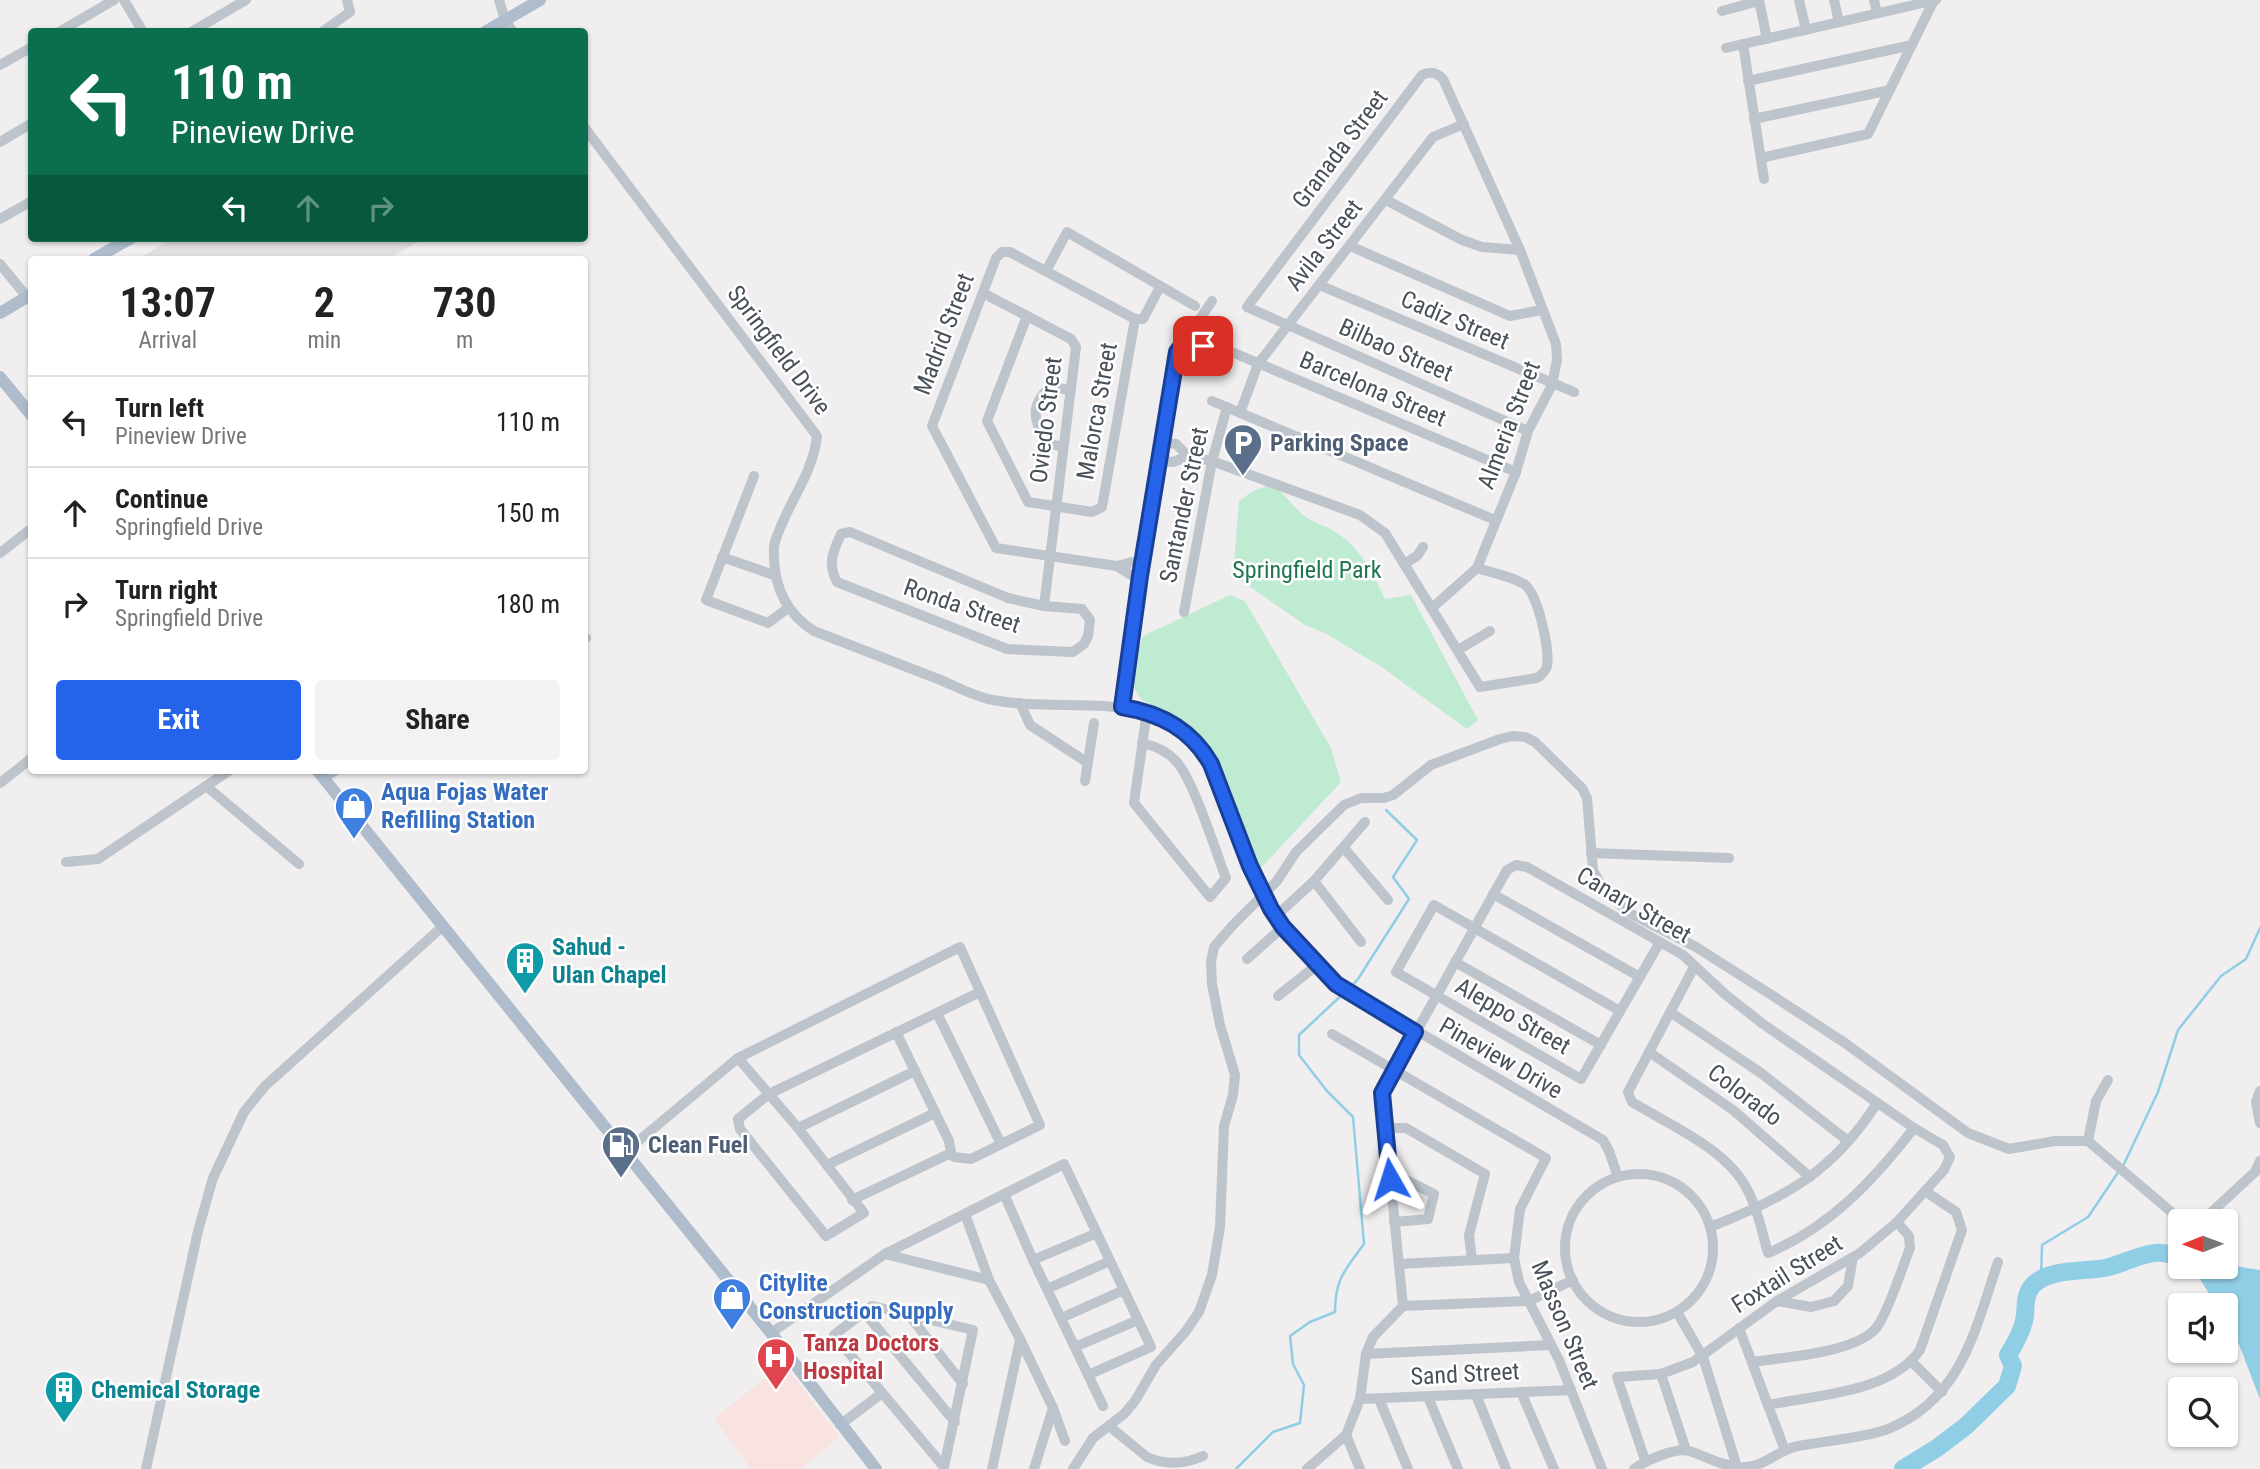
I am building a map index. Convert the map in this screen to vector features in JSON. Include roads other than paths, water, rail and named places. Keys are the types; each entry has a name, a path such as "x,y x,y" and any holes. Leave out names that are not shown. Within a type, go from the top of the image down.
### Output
{"main road":[{"path":"492,28 540,0"},
{"path":"99,256 124,242"},
{"path":"0,313 28,297"},
{"path":"0,377 28,411"},
{"path":"321,774 771,1333 876,1469"}],"street":[{"path":"66,28 114,0"},
{"path":"124,0 141,28"},
{"path":"198,28 246,0"},
{"path":"328,28 350,12 347,0"},
{"path":"499,0 510,28"},
{"path":"1799,0 1806,30"},
{"path":"1834,0 1839,22"},
{"path":"1874,0 1877,13"},
{"path":"1726,48 1910,3 1935,0"},
{"path":"1761,158 1868,134 1935,0"},
{"path":"1722,10 1759,1 1767,38"},
{"path":"1743,44 1764,179"},
{"path":"1748,81 1912,45"},
{"path":"0,65 28,49"},
{"name":"Granada Street","path":"1247,307 1422,75 1432,72 1443,79 1465,124"},
{"path":"1754,119 1890,90"},
{"name":"Avila Street","path":"1240,413 1258,364 1433,137 1465,124"},
{"name":"Almeria Street","path":"1432,608 1477,568 1494,520 1516,472 1528,431 1552,385 1557,359 1556,344 1520,250 1465,124"},
{"path":"0,142 28,125"},
{"name":"Springfield Drive","path":"588,132 817,436 815,453 774,544 774,575 788,608 799,621 814,631 991,700 1122,707 1147,711 1179,726 1204,752 1211,764 1250,866 1264,895"},
{"path":"1386,200 1462,240 1482,247 1520,250"},
{"path":"0,219 28,203"},
{"path":"1135,319 1046,271 1067,232 1195,306"},
{"path":"1350,246 1510,316 1542,310"},
{"name":"Madrid Street","path":"1046,271 1010,251 1002,251 996,258 932,426 996,548 1117,566 1132,562 1143,563"},
{"path":"0,264 28,295"},
{"name":"Cadiz Street","path":"1319,285 1574,392"},
{"name":"Malorca Street","path":"1056,507 1093,512 1102,507 1135,319 1143,319 1160,287"},
{"name":"Oviedo Street","path":"983,293 1071,340 1076,346 1044,606"},
{"path":"1122,707 1140,576 1177,352 1212,301"},
{"name":"Bilbao Street","path":"1247,307 1528,431"},
{"path":"1027,316 986,421 1028,502 1056,507"},
{"name":"Barcelona Street","path":"1197,325 1210,335 1215,345"},
{"name":"Barcelona Street","path":"1188,337 1203,346 1215,345 1516,472"},
{"path":"1063,447 1046,443 1037,426 1035,414 1040,397 1050,387 1071,390"},
{"path":"1212,401 1494,520"},
{"name":"Santander Street","path":"1184,612 1212,461 1227,407"},
{"path":"1163,442 1176,444 1188,456 1212,461 1360,515 1385,533 1480,687 1537,678 1544,673 1547,665 1535,598 1524,584 1477,568"},
{"path":"1160,461 1173,462 1188,456"},
{"path":"754,476 706,600 768,623 788,608"},
{"path":"0,553 28,531"},
{"name":"Ronda Street","path":"850,532 1007,598 1044,606 1082,609 1090,620 1084,644 1073,652 1007,649 837,582 831,571 831,557 841,534 850,532"},
{"path":"1404,564 1417,556 1423,547"},
{"path":"722,557 774,575"},
{"name":"Madrid Street","path":"1117,566 1131,575 1140,576"},
{"path":"1458,650 1490,631"},
{"path":"1020,703 1030,725 1088,763"},
{"path":"1142,743 1164,751 1176,761 1187,778 1226,878 1224,884 1210,897 1134,803 1142,743 1147,711"},
{"path":"1085,781 1094,723"},
{"path":"1073,1469 1093,1438 1135,1401 1156,1365 1186,1331 1199,1312 1212,1275 1220,1227 1224,1126 1233,1096 1235,1075 1215,1003 1211,962 1214,947 1277,881 1296,852 1344,805 1361,798 1384,798 1392,795 1431,765 1513,736 1525,737 1535,742 1582,788 1587,798 1593,870 1603,889 1618,904 1696,947 1835,1036 1968,1133 2009,1149 2055,1141 2090,1143 2168,1210"},
{"path":"0,783 28,761"},
{"path":"66,862 98,859 224,774"},
{"path":"206,786 299,864"},
{"path":"1276,916 1314,881 1365,822"},
{"path":"1344,848 1388,900"},
{"path":"1591,853 1729,858"},
{"name":"Canary Street","path":"1402,1306 1382,1093 1510,866 1521,865 1683,955 1726,995 1763,1024 1943,1145 1950,1157"},
{"path":"1314,881 1361,942"},
{"path":"1493,894 1640,977"},
{"name":"Pineview Drive","path":"1264,895 1283,927 1336,984 1603,1140 1618,1177"},
{"name":"Aleppo Street","path":"1475,927 1434,905 1396,972 1581,1079 1660,942"},
{"path":"146,1469 198,1231 213,1178 244,1112 283,1070 442,927"},
{"path":"1247,959 1283,927"},
{"path":"1475,927 1620,1011"},
{"path":"624,1153 738,1058 961,947 1040,1125 971,1159 954,1157 949,1141 896,1032"},
{"path":"1455,962 1601,1045"},
{"path":"1278,996 1317,965"},
{"path":"1694,967 1628,1092 1632,1102 1713,1151 1733,1168 1747,1188 1756,1209 1768,1253 1797,1241 1854,1197 1888,1162 1914,1128"},
{"path":"738,1058 769,1094 798,1128 864,1213 826,1236 740,1129 738,1119 769,1094 980,992"},
{"path":"1670,1012 1761,1073 1848,1141"},
{"path":"937,1013 1001,1144"},
{"path":"1332,1034 1395,1069"},
{"name":"Colorado","path":"1649,1052 1733,1110 1810,1177"},
{"name":"Masson Street","path":"1395,1069 1546,1158 1520,1209 1514,1258 1519,1282 1571,1390 1602,1469"},
{"path":"798,1128 915,1071"},
{"path":"2090,1143 2096,1101 2108,1080"},
{"path":"2260,1091 2256,1102 2260,1123"},
{"path":"1710,1227 1790,1192 1825,1167 1865,1122 1877,1103"},
{"path":"828,1166 935,1113"},
{"path":"1385,1128 1406,1128 1485,1174 1469,1235 1472,1261"},
{"path":"852,1200 951,1153"},
{"name":"Foxtail Street","path":"1645,1460 1616,1377 1661,1374 1703,1357 1777,1301 1853,1257 1897,1222 1944,1170 1950,1157"},
{"path":"2215,1209 2255,1172 2260,1161"},
{"path":"771,1333 885,1254 1064,1164 1151,1347 1088,1375"},
{"path":"1644,1174 1678,1185 1698,1203 1710,1227 1713,1254 1710,1270 1695,1298 1677,1312 1658,1320 1638,1323 1618,1320 1588,1302 1573,1280 1566,1252 1570,1224 1578,1207 1591,1192 1618,1177 1644,1174"},
{"path":"1390,1179 1402,1178 1434,1194 1428,1219 1394,1222"},
{"path":"1768,1405 1875,1384 1912,1362 1920,1350 1962,1230 1956,1212 1925,1191"},
{"path":"1004,1194 1103,1406"},
{"path":"965,1214 989,1280 1053,1408 1065,1441"},
{"path":"1752,1362 1850,1346 1869,1336 1879,1325 1910,1248 1909,1236 1897,1222"},
{"path":"1033,1260 1097,1233"},
{"path":"885,1254 989,1280"},
{"path":"1777,1301 1811,1307 1834,1300 1848,1286 1853,1257"},
{"path":"1399,1264 1514,1258"},
{"path":"1047,1289 1110,1261"},
{"path":"1634,1469 1645,1460 1686,1450 1737,1467 1758,1466 1784,1448 1885,1430 1917,1414 1951,1381 1968,1350 1998,1262"},
{"path":"1307,1469 1346,1435 1360,1399 1366,1354 1373,1337 1402,1306 1529,1301 1573,1280"},
{"path":"1061,1318 1124,1290"},
{"path":"872,1306 908,1315 973,1330 944,1467 834,1335 872,1306"},
{"path":"864,1312 955,1422"},
{"path":"1677,1312 1703,1357 1737,1467"},
{"path":"908,1315 963,1384"},
{"path":"1075,1347 1138,1320"},
{"path":"1739,1328 1784,1448"},
{"path":"992,1469 1020,1339"},
{"path":"1366,1354 1551,1345"},
{"path":"1912,1362 1942,1392"},
{"path":"1661,1374 1686,1450"},
{"name":"Sand Street","path":"1360,1399 1571,1390"},
{"path":"1521,1392 1554,1469"},
{"path":"840,1424 882,1393"},
{"path":"1476,1395 1506,1469"},
{"path":"1429,1397 1458,1469"},
{"path":"1379,1399 1408,1469"},
{"path":"1034,1469 1053,1408"},
{"path":"1109,1426 1154,1460 1173,1462 1203,1456"},
{"path":"1346,1435 1360,1469"}],"water":[{"path":"2238,1266 2260,1270 2260,1399 2238,1342 2238,1293 2209,1293 2200,1279 2238,1279"}],"waterway":[{"path":"1350,988 1409,899 1393,877 1417,840 1386,810"},
{"path":"2123,1166 2158,1092 2178,1030 2221,976 2246,959 2260,928"},
{"path":"1236,1469 1273,1432 1300,1423 1304,1385 1293,1364 1290,1336 1310,1322 1335,1312 1339,1283 1346,1268 1364,1244 1353,1117 1327,1091 1299,1055 1299,1035 1345,992"},
{"path":"2041,1279 2042,1245 2088,1217 2119,1171"},
{"path":"1903,1469 1966,1426 2007,1386 2013,1366 2008,1355 2023,1325 2028,1293 2033,1285 2057,1273 2105,1268 2152,1253 2168,1254"}],"place":[{"name":"Parking Space","path":"1243,477"},
{"name":"Aqua Fojas Water Refilling Station","path":"354,840"},
{"name":"Sahud - Ulan Chapel","path":"525,995"},
{"name":"Clean Fuel","path":"621,1179"},
{"name":"Citylite Construction Supply","path":"732,1331"},
{"name":"Tanza Doctors Hospital","path":"776,1391"},
{"name":"Chemical Storage","path":"64,1424"}],"park label":[{"name":"Springfield Park","path":"1307,570"}]}
